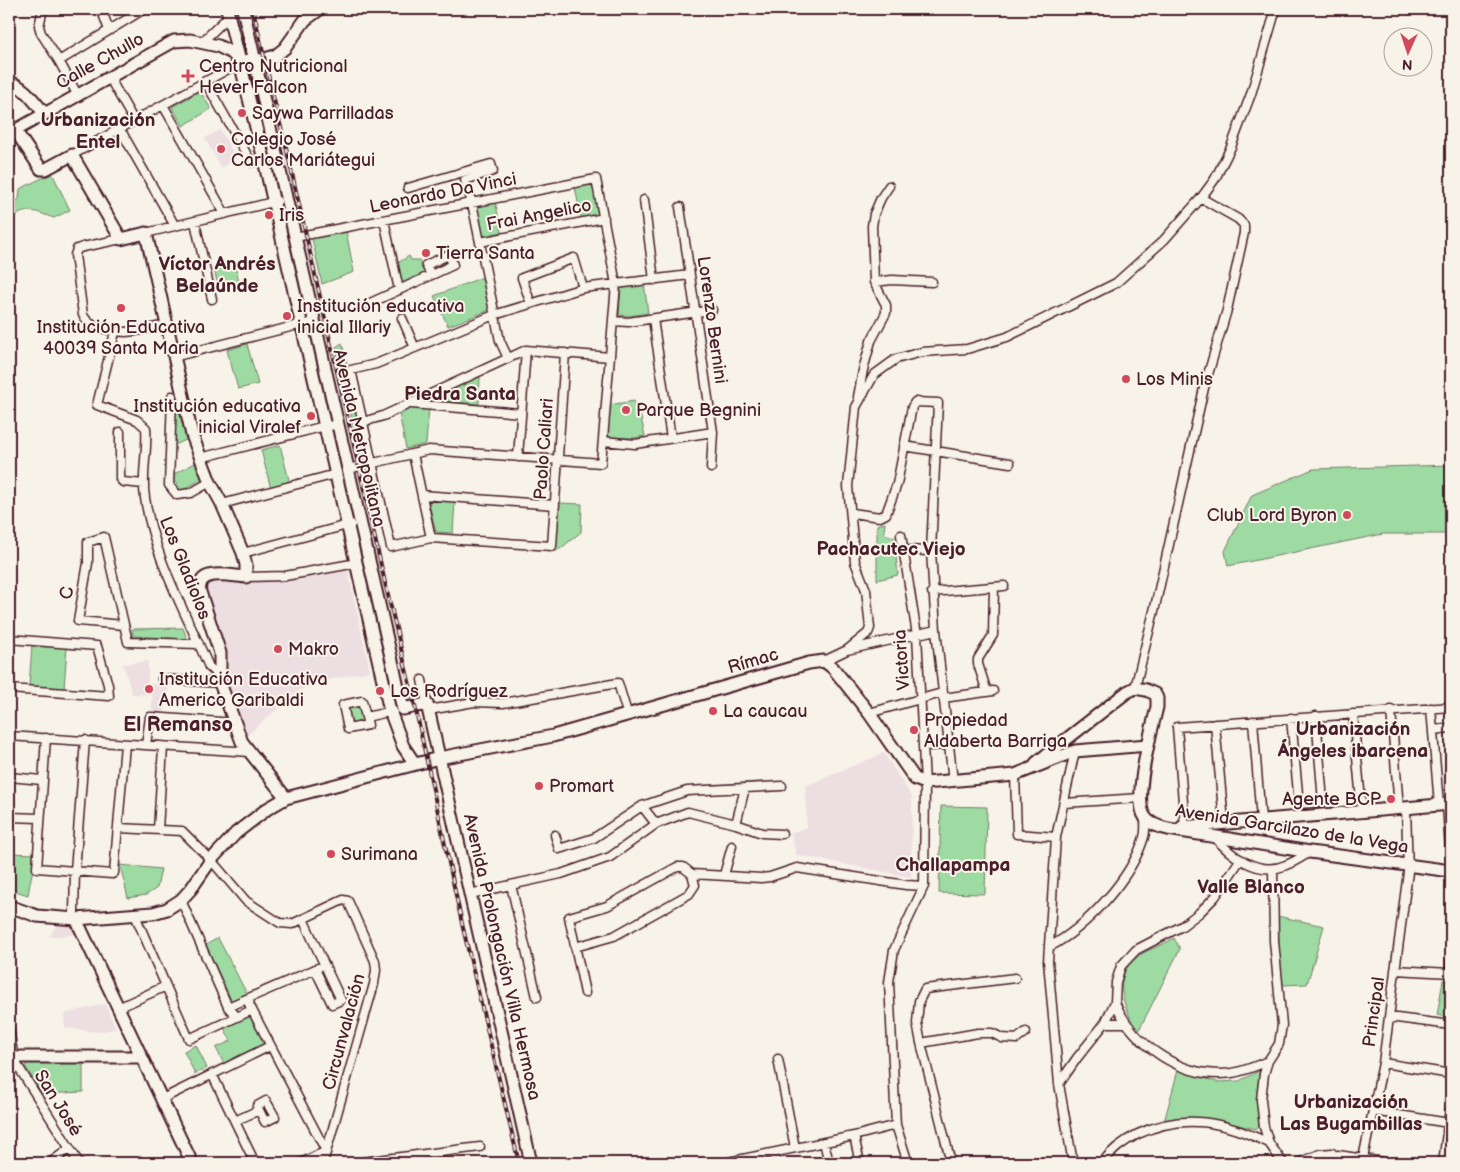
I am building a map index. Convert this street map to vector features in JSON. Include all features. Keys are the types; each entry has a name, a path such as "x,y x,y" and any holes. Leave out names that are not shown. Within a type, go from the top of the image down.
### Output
{"street":[{"path":"43,9 39,26 41,33 78,94"},
{"path":"102,9 110,30"},
{"path":"59,61 144,9"},
{"name":"Avenida Metropolitana","path":"243,9 403,709"},
{"path":"12,132 42,170 46,169 230,68 240,60 254,61 275,56 285,48 306,20 320,9"},
{"path":"857,404 874,375 896,359 922,352 967,349 1007,337 1116,283 1164,240 1215,179 1231,147 1251,94 1276,9"},
{"path":"202,42 228,12"},
{"name":"Avenida Metropolitana","path":"228,12 302,324 390,712 403,746 415,764"},
{"name":"Calle Chullo","path":"12,132 174,41 202,42 218,46 232,53 240,60"},
{"path":"109,77 134,121"},
{"path":"9,82 15,84 28,94 44,113"},
{"path":"205,82 251,162 264,160"},
{"path":"163,105 225,214"},
{"path":"120,129 176,226"},
{"path":"72,155 121,239"},
{"path":"408,188 491,164 493,171 465,180 472,203 500,341 508,358"},
{"name":"Leonardo Da Vinci","path":"295,237 596,179 604,218"},
{"path":"889,186 874,214 872,242 874,282 886,305 886,313 871,341 863,370 856,407 848,486 852,512 855,562 866,590 870,628 868,633 847,650 824,661 833,668 868,713 915,779 925,782 953,781 1020,773 1076,751 1148,745"},
{"path":"1135,688 1204,388 1227,310 1244,233 1244,225 1238,219 1201,198"},
{"path":"166,324 126,333 93,326 86,321 83,315 75,255 77,250 83,246 195,222 273,201 286,200"},
{"path":"644,200 654,280"},
{"name":"Lorenzo Bernini","path":"680,207 713,432 711,468"},
{"path":"348,469 428,450 601,463 616,284 604,218"},
{"name":"Frai Angelico","path":"480,242 604,218"},
{"path":"384,220 399,290"},
{"path":"195,222 212,299"},
{"path":"146,233 192,435 210,482 222,504 243,553 246,577"},
{"path":"531,304 522,278 574,258 583,288"},
{"path":"368,304 431,275"},
{"path":"413,454 431,538 391,547 351,370 376,364 494,315 583,288 690,275"},
{"path":"874,282 895,280 932,282"},
{"path":"613,320 628,322 712,310"},
{"path":"402,318 415,348"},
{"path":"653,318 671,438"},
{"path":"173,357 302,324 314,323"},
{"name":"Los Gladiolos","path":"115,332 97,405 137,420 146,428 144,484 149,522 156,548 209,666 220,680"},
{"path":"363,422 383,416 526,350 610,356"},
{"path":"518,457 526,350"},
{"name":"Paolo Caliari","path":"431,538 552,546 565,353"},
{"path":"172,396 169,485 177,495 191,494 210,482"},
{"path":"852,512 880,517 886,514 897,484 912,407 915,402 938,403 930,551 932,592 953,781"},
{"path":"409,404 521,413"},
{"path":"200,458 325,426 338,425"},
{"path":"120,432 120,479 123,482 144,484"},
{"path":"603,441 635,444 713,432"},
{"path":"904,446 1010,463"},
{"path":"222,504 336,474"},
{"path":"422,496 555,505"},
{"path":"243,553 347,524 360,523"},
{"name":"Victoria","path":"902,535 917,635 925,782 924,886"},
{"name":"C","path":"104,537 124,625 78,621 88,563 88,542 104,537"},
{"path":"904,550 930,551"},
{"path":"286,798 242,742 234,723 220,680 220,653 200,592 200,583 204,577 214,574 246,577 285,576 356,563"},
{"path":"868,713 920,698 990,692 978,664 978,659 993,635 994,586"},
{"path":"932,592 1004,586"},
{"path":"124,625 128,642 199,644"},
{"path":"847,650 936,630"},
{"path":"9,639 97,646 109,696 9,689"},
{"name":"Rímac","path":"181,900 202,875 211,860 236,833 267,809 286,798 439,758 553,736 809,663 824,661"},
{"path":"162,680 220,680"},
{"path":"422,680 439,758"},
{"path":"366,717 403,709 474,702 503,703 618,683 628,716"},
{"path":"1020,773 1127,692 1135,688 1155,694 1157,707 1148,745 1140,798 1141,808 1145,817 1145,836 1129,870 1101,906 1064,938 1049,947"},
{"path":"1185,827 1177,727 1451,707"},
{"path":"1431,708 1446,805 1451,865"},
{"name":"Principal","path":"1362,1161 1383,1063 1409,864 1391,710"},
{"path":"1353,714 1362,812"},
{"path":"1291,718 1299,804 1323,802 1316,716"},
{"path":"146,745 150,717 234,723"},
{"path":"1252,721 1261,820"},
{"path":"1215,724 1224,822"},
{"path":"1433,730 1451,728"},
{"path":"9,736 250,752"},
{"path":"46,738 36,868 114,874 126,744"},
{"path":"85,740 75,871 76,919 192,1163"},
{"path":"923,746 950,745"},
{"path":"158,830 163,746"},
{"name":"Avenida Metropolitana","path":"402,767 403,746"},
{"path":"1073,1163 1059,1084 1049,947 1056,837 1076,751"},
{"name":"Avenida Prolongación Villa Hermosa","path":"439,758 531,1163"},
{"path":"1020,773 1017,834 1056,837"},
{"path":"9,777 42,780"},
{"path":"555,835 559,850 594,838 642,806 686,791 782,786"},
{"path":"736,824 745,788"},
{"path":"1064,803 1140,798"},
{"path":"1168,829 1224,822 1446,805"},
{"path":"642,806 656,824"},
{"path":"470,894 561,874 610,857 656,824 688,812 736,824 762,833 782,834"},
{"path":"9,817 39,818"},
{"name":"Avenida Garcilazo de la Vega","path":"1145,817 1155,825 1168,829 1310,852 1451,871"},
{"name":"Circunvalación","path":"118,828 182,831 211,860 246,901 280,923 292,924 343,900 348,901 375,961 376,970 374,984 323,1163"},
{"path":"1213,836 1240,860 1256,866 1273,869 1285,866 1310,852"},
{"path":"724,875 732,846"},
{"path":"1059,1084 1077,1058 1106,1023 1115,1002 1116,982 1121,966 1136,950 1182,926 1199,913 1215,897 1240,860"},
{"path":"585,993 569,917 607,906 677,867 683,867 692,874 761,878 797,868 906,885 924,886 894,950 889,982 896,1125 908,1163"},
{"path":"1273,869 1274,941 1282,1025 1280,1044 1268,1061 1261,1094 1264,1127 1268,1143 1283,1163"},
{"path":"575,947 614,936 689,894 695,885 692,874"},
{"path":"511,885 537,998"},
{"path":"9,906 37,916 76,919 153,913 167,910 181,900 228,1007 237,1017"},
{"path":"135,915 189,1039 252,1010"},
{"path":"302,919 341,1000 332,1004 315,969"},
{"path":"1395,970 1450,973 1451,960"},
{"path":"228,1007 324,965"},
{"path":"951,1163 917,1023 920,1001 925,990 1015,978"},
{"path":"118,1008 166,986"},
{"path":"250,999 249,1004 326,1152 301,1163"},
{"path":"1115,1002 1134,1035 1148,1047 1171,1061 1188,1068 1208,1073 1230,1073 1249,1069 1268,1061"},
{"path":"1389,1017 1451,1025"},
{"path":"1106,1023 1126,1024"},
{"name":"San José","path":"9,1028 12,1060 78,1163"},
{"path":"921,1043 978,1033 992,1033 1002,1038 1017,1039 1026,1032"},
{"path":"162,1099 270,1046"},
{"path":"12,1060 22,1057 141,1057"},
{"path":"778,1059 795,1148"},
{"path":"1383,1063 1451,1074"},
{"path":"212,1074 255,1163"},
{"path":"1443,1163 1451,1102"},
{"path":"235,1121 259,1110"},
{"path":"1373,1111 1449,1123"},
{"path":"1102,1163 1114,1150 1133,1137 1162,1125 1193,1120 1238,1130 1268,1143"},
{"path":"723,1163 854,1136 896,1125"},
{"path":"1253,1136 1264,1127"},
{"path":"854,1136 860,1163"},
{"path":"824,1142 829,1163"},
{"path":"354,1163 408,1160 480,1147"},
{"path":"50,1163 69,1149"},
{"path":"774,1153 776,1163"},
{"path":"1298,1163 1314,1156 1335,1154 1362,1161 1390,1163"}],"shaded area":[{"name":"Colegio José Carlos Mariátegui","path":"220,130 237,159 221,168 205,138"},
{"path":"348,571 370,671 319,682 298,691 244,738 228,695 224,675 224,656 205,587 207,584 230,581 279,581"},
{"name":"Institución Educativa Americo Garibaldi","path":"148,661 148,684 169,685 164,714 152,713 152,695 132,694 123,664"},
{"path":"884,753 912,797 911,877 796,855 791,833 807,827 805,786"},
{"path":"57,924 73,925 78,934 49,937"},
{"path":"105,1004 116,1029 97,1032 65,1028 64,1014"}],"green space":[{"path":"200,91 211,109 183,126 172,107"},
{"path":"52,173 70,210 54,218 26,211 9,220 9,207 19,199 20,189"},
{"path":"594,183 600,214 581,218 575,187"},
{"path":"495,201 502,232 482,237 476,205"},
{"path":"285,208 308,318 304,318 279,209"},
{"path":"346,231 354,272 322,284 312,238"},
{"path":"409,256 411,260 419,260 426,273 401,284 396,264"},
{"path":"234,263 240,285 219,290 214,269"},
{"path":"483,277 490,310 448,326 434,296"},
{"path":"644,283 648,313 630,316 619,315 621,286"},
{"path":"311,329 333,419 329,419 307,330"},
{"path":"342,343 369,459 361,461 336,347"},
{"path":"247,344 258,384 238,389 227,350"},
{"path":"480,376 479,404 430,400"},
{"path":"180,396 190,438 173,446 172,398"},
{"path":"634,401 635,404 638,404 645,436 634,438 608,437 609,405"},
{"path":"414,407 429,408 426,444 406,449 399,413"},
{"path":"335,431 354,517 350,519 331,432"},
{"path":"280,445 290,484 271,489 261,450"},
{"path":"195,463 204,478 181,491 172,475"},
{"name":"Club Lord Byron","path":"1451,465 1451,534 1383,534 1228,566 1225,551 1252,495 1313,469"},
{"path":"428,499 455,501 453,533 436,532"},
{"path":"559,503 582,504 581,532 554,552"},
{"path":"885,523 884,534 894,537 898,575 877,580 877,525"},
{"path":"357,531 397,702 394,703 354,532"},
{"path":"183,628 187,639 133,636 132,629"},
{"path":"32,645 67,647 64,689 29,686"},
{"path":"359,704 363,721 349,724 346,707"},
{"path":"941,806 987,807 985,894 939,893"},
{"path":"9,853 34,854 28,895 9,889"},
{"path":"120,865 161,869 157,888 146,895 128,898"},
{"path":"1277,916 1324,926 1307,984 1282,985"},
{"path":"218,938 247,994 232,1002 206,945"},
{"path":"1174,938 1180,949 1138,1032 1122,994 1124,975 1128,966 1136,958"},
{"path":"1443,980 1451,980 1451,1018 1437,1015"},
{"path":"250,1014 267,1044 224,1064 216,1048 231,1041 223,1026"},
{"path":"196,1045 207,1068 195,1074 184,1051"},
{"path":"31,1059 83,1060 83,1092 42,1094 25,1066"},
{"path":"1178,1070 1217,1082 1239,1081 1261,1070 1264,1072 1259,1101 1260,1123 1257,1129 1203,1118 1164,1122"}],"railway":[{"path":"253,9 415,706 463,928 519,1163"}],"place":[{"name":"Centro Nutricional Hever Falcon","path":"188,76"},
{"name":"Saywa Parrilladas","path":"242,113"},
{"name":"Colegio José Carlos Mariátegui","path":"221,149"},
{"name":"Iris","path":"269,215"},
{"name":"Tierra Santa","path":"426,253"},
{"name":"Institución Educativa 40039 Santa Maria","path":"121,308"},
{"name":"Institución educativa inicial Illariy","path":"287,316"},
{"name":"Los Minis","path":"1126,379"},
{"name":"Parque Begnini","path":"626,410"},
{"name":"Institución educativa inicial Viralef","path":"311,416"},
{"name":"Club Lord Byron","path":"1347,515"},
{"name":"Makro","path":"278,649"},
{"name":"Institución Educativa Americo Garibaldi","path":"149,689"},
{"name":"Los Rodríguez","path":"380,691"},
{"name":"La caucau","path":"713,711"},
{"name":"Propiedad Aldaberta Barriga","path":"914,730"},
{"name":"Promart","path":"539,786"},
{"name":"Agente BCP","path":"1391,799"},
{"name":"Surimana","path":"331,854"}],"district":[{"name":"Urbanización Entel","path":"98,131"},
{"name":"Víctor Andrés Belaúnde","path":"217,275"},
{"name":"Piedra Santa","path":"460,394"},
{"name":"Pachacutec Viejo","path":"891,549"},
{"name":"El Remanso","path":"178,725"},
{"name":"Urbanización Ángeles ibarcena","path":"1353,740"},
{"name":"Challapampa","path":"953,865"},
{"name":"Valle Blanco","path":"1251,887"},
{"name":"Urbanización Las Bugambillas","path":"1351,1113"}]}
